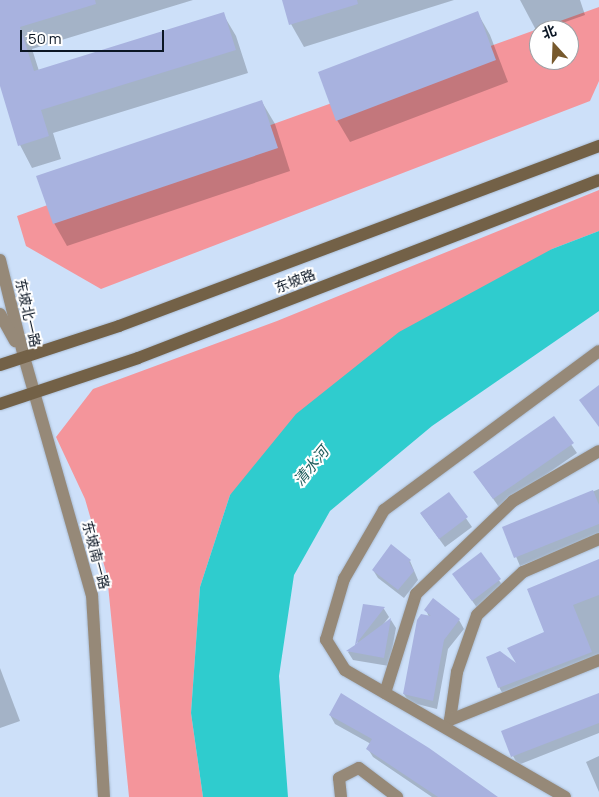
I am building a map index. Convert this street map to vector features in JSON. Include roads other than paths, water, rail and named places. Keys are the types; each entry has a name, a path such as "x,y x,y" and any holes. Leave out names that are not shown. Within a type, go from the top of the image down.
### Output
{"main road":[{"name":"东坡路","path":"0,365 119,326 599,146"},
{"name":"东坡路","path":"0,404 138,358 599,180"}],"street":[{"name":"东坡北一路","path":"0,260 24,357"},
{"name":"东坡北一路","path":"0,314 24,357"},
{"path":"565,797 345,670 326,640 344,579 384,510 599,351"},
{"name":"东坡南一路","path":"24,357 92,594 104,797"},
{"path":"385,692 416,594 513,501 599,451"},
{"path":"599,540 523,572 477,615 457,672 450,720 599,660"},
{"path":"341,797 339,778 359,768 397,797"}],"water":[{"name":"清水河","path":"599,231 599,311 432,426 330,511 294,575 279,676 288,797 203,797 191,713 200,587 230,495 296,414 399,332 552,249"}]}
